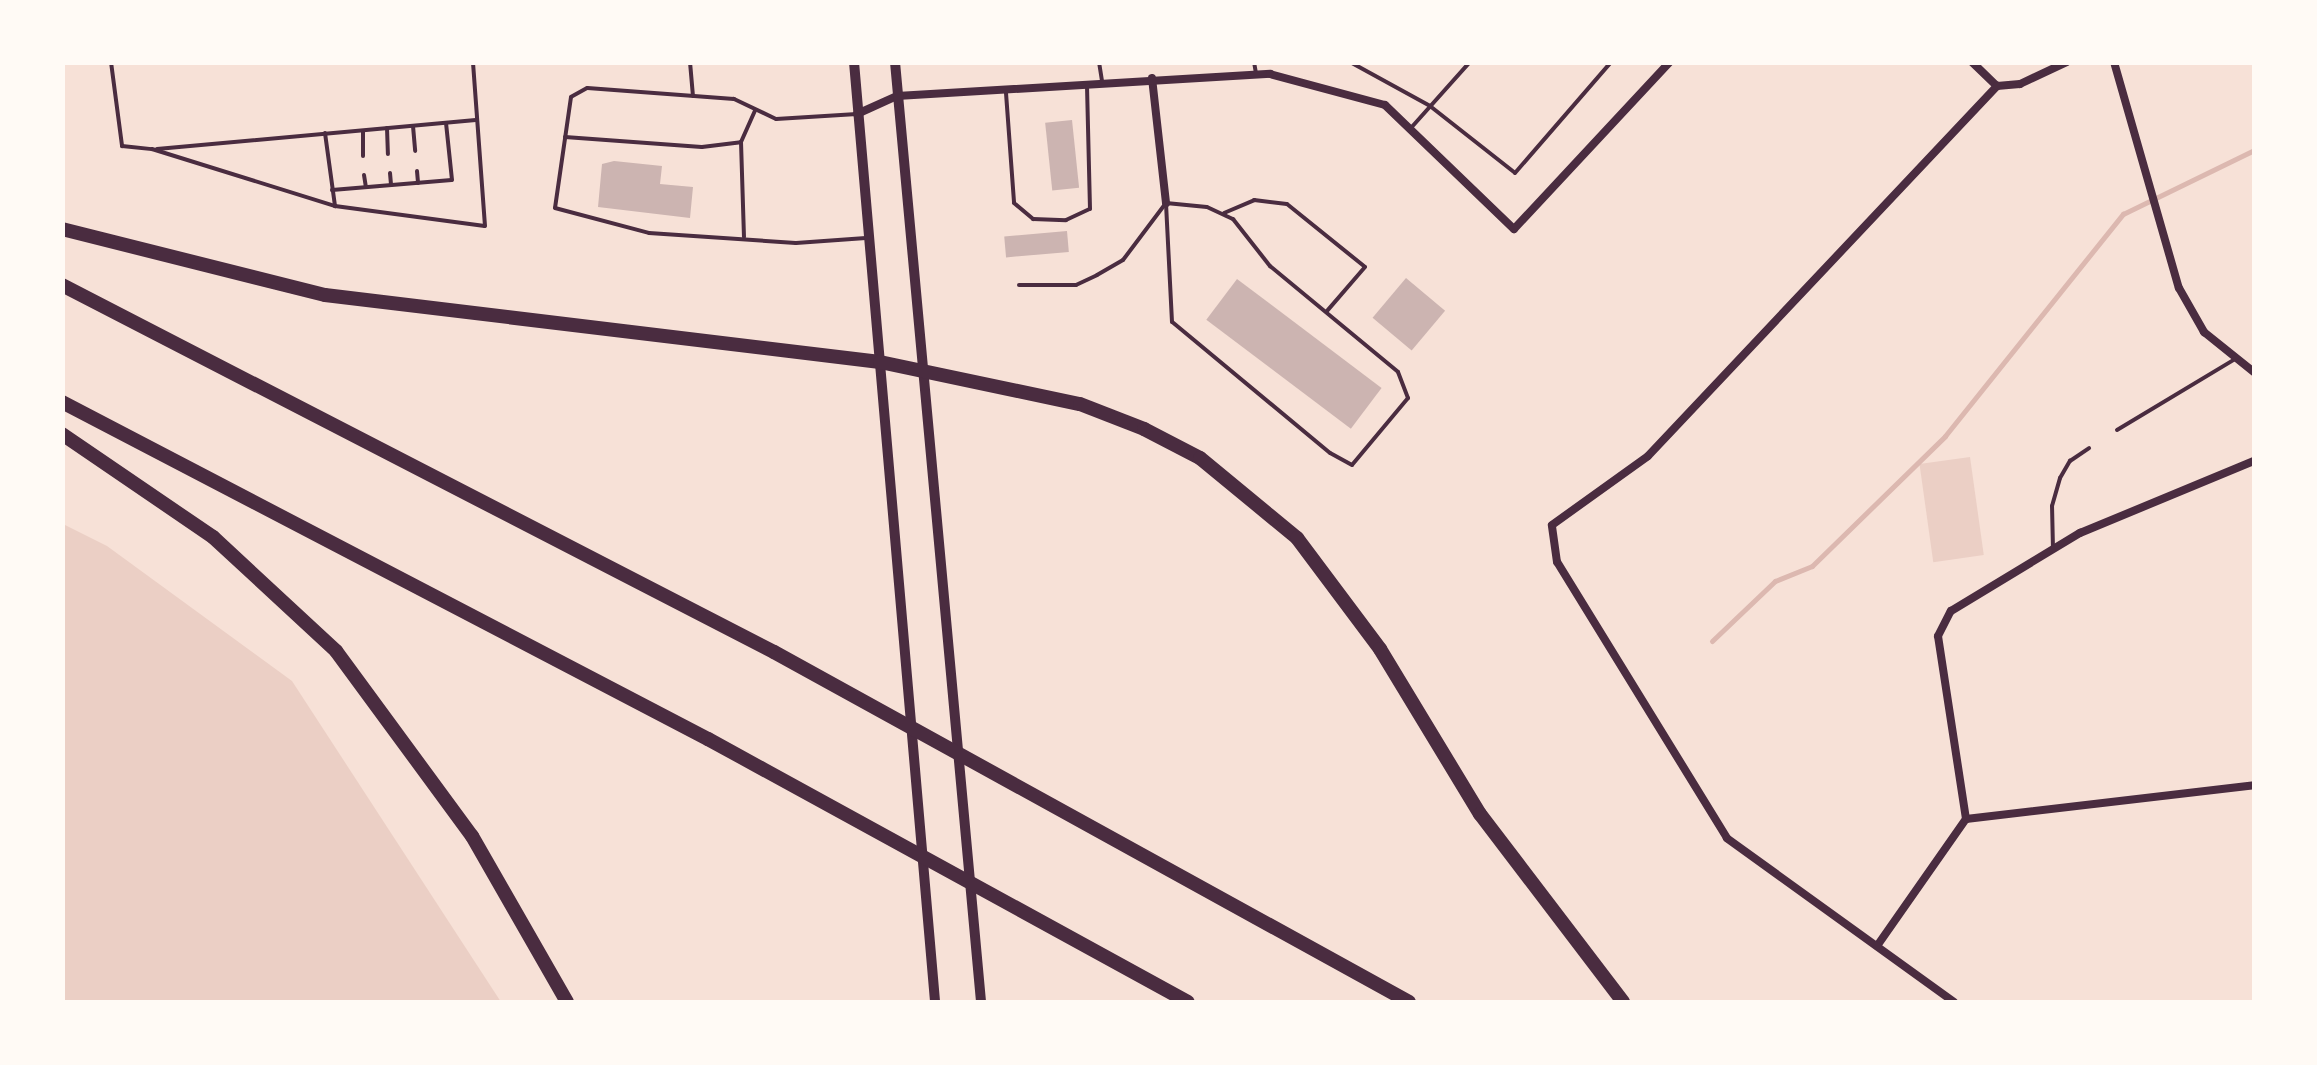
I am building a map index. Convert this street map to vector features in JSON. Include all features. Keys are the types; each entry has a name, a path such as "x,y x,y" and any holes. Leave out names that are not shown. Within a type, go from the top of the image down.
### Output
{"highway":[{"path":"62,229 325,295 880,362 925,371 1064,400 1128,423 1200,458 1254,498 1338,590 1480,814 1623,1002"},
{"path":"62,285 854,696 1409,1002"},
{"path":"62,402 875,830 1188,1002"},
{"path":"62,434 212,538 336,651 461,820 567,1002"}],"street":[{"path":"854,62 935,1002"},
{"path":"896,62 981,1002"},
{"path":"857,114 897,96 1256,73 1384,105 1514,229 1670,62"},
{"path":"1972,62 1997,86"},
{"path":"1954,1002 1727,838 1557,562 1552,526 1648,456 1997,86 2020,84 2066,62"},
{"path":"2114,62 2179,288 2204,332 2254,372"},
{"path":"1152,78 1166,203"},
{"path":"1877,946 1966,819 1938,636 1951,611 2053,550 2254,461"},
{"path":"1966,819 2254,785"}],"lane":[{"path":"112,62 122,146 152,149 477,120"},
{"path":"152,149 334,206 485,226 473,62"},
{"path":"690,62 693,96"},
{"path":"1100,62 1102,81"},
{"path":"1254,62 1256,73"},
{"path":"1350,62 1430,106 1516,173 1611,62"},
{"path":"1410,129 1470,62"},
{"path":"1006,88 1014,203 1032,219 1066,220 1090,209 1087,82"},
{"path":"857,114 776,119 734,99 586,88 571,98 555,208 649,232 744,239 868,238"},
{"path":"744,239 741,142 756,109"},
{"path":"332,190 452,180 446,123"},
{"path":"413,126 414,151"},
{"path":"387,128 388,154"},
{"path":"363,130 363,156"},
{"path":"325,134 334,206"},
{"path":"565,136 702,147 741,142"},
{"path":"416,171 418,183"},
{"path":"390,172 391,185"},
{"path":"364,176 366,187"},
{"path":"1224,213 1254,200 1288,204 1365,267 1326,312"},
{"path":"1166,203 1224,213 1250,234 1270,266 1407,386 1402,410 1352,464 1330,453 1172,322 1166,203"},
{"path":"1019,285 1076,285 1123,260 1166,203"},
{"path":"2118,430 2237,358"},
{"path":"2053,550 2052,506 2060,478 2070,461 2089,448"}],"shaded area":[{"path":"1970,457 1984,555 1933,562 1919,464"},
{"path":"63,524 107,546 292,681 501,1002 63,1002"}],"building":[{"path":"1072,120 1079,188 1052,190 1045,123"},
{"path":"614,161 662,166 660,184 693,187 690,218 598,207 602,164"},
{"path":"1067,231 1069,252 1006,257 1004,236"},
{"path":"1406,278 1445,311 1412,351 1373,318"},
{"path":"1237,279 1382,388 1351,429 1206,320"}],"waterway":[{"path":"1712,641 1775,581 1812,566 1945,436 2123,214 2254,150"}]}
